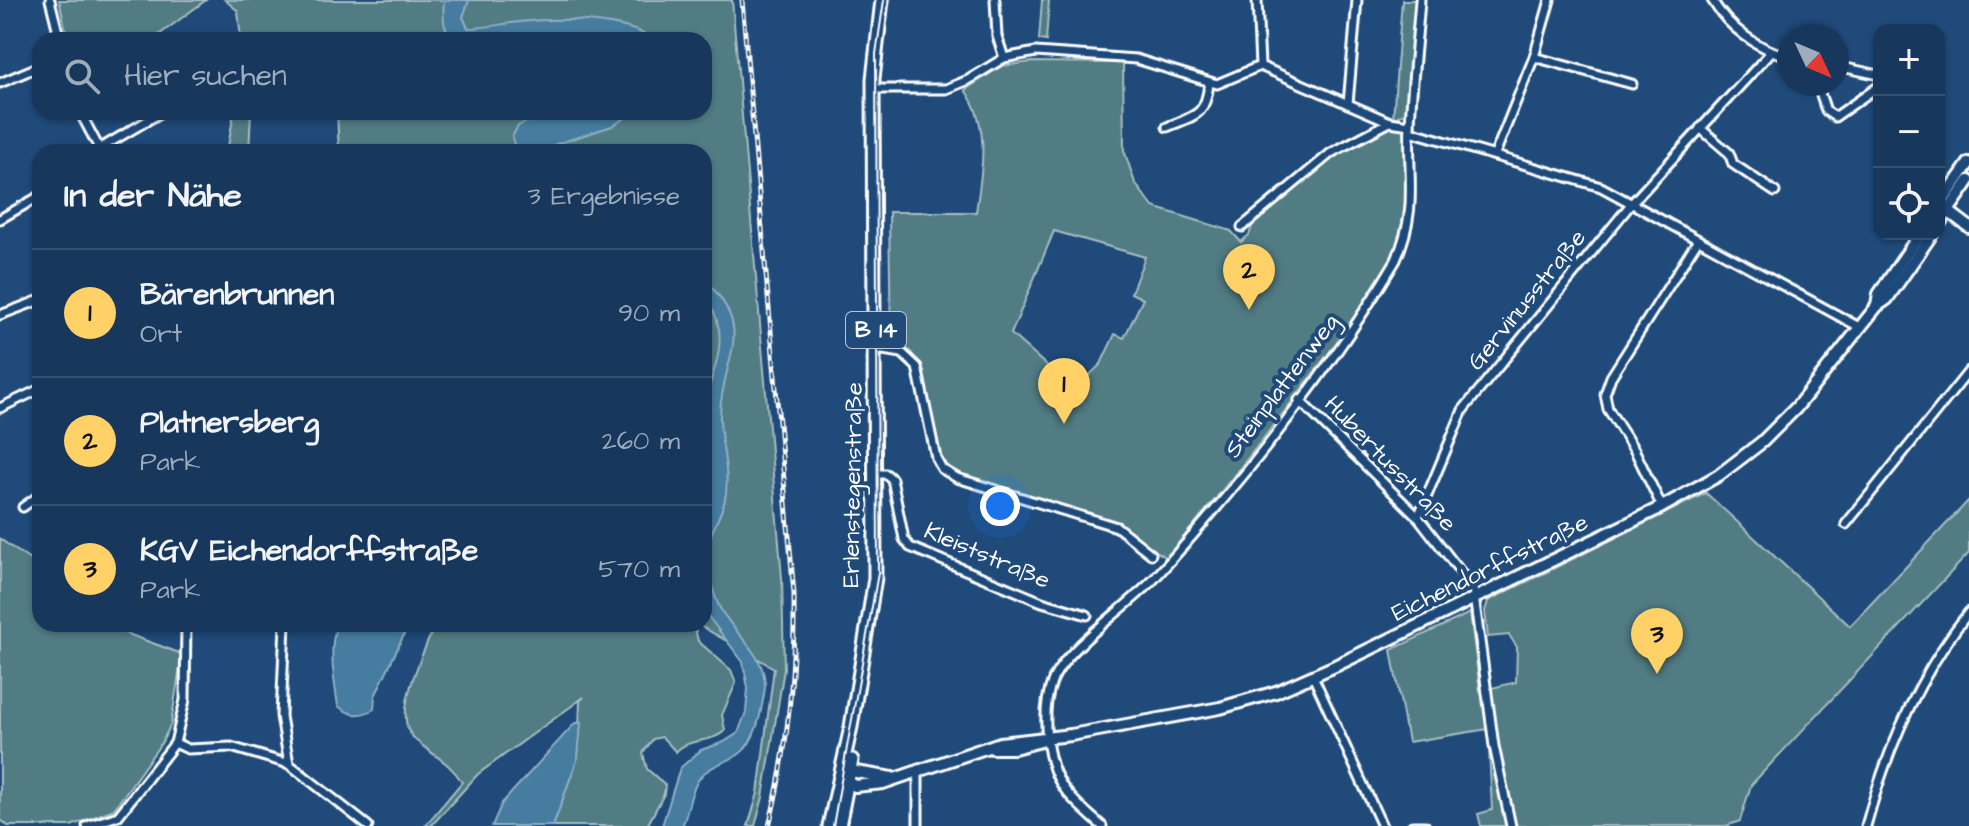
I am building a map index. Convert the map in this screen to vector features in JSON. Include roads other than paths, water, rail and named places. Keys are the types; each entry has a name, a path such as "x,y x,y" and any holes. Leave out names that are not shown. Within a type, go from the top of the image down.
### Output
{"main road":[{"name":"Erlenstegenstraße","path":"839,826 874,595 880,349 877,89 882,0"},
{"name":"Erlenstegenstraße","path":"877,89 890,0"},
{"name":"Erlenstegenstraße","path":"829,826 846,777"}],"street":[{"path":"50,0 58,32"},
{"path":"995,0 997,36 1004,58"},
{"path":"1257,0 1260,66"},
{"path":"1348,104 1357,0"},
{"name":"Steinplattenweg","path":"1102,826 1062,786 1048,738 1047,702 1058,671 1152,580 1299,400 1384,280 1405,239 1412,200 1410,128 1420,0"},
{"path":"1495,154 1534,57 1550,0"},
{"path":"1712,0 1737,28 1777,53"},
{"path":"877,89 954,87 1004,58 1036,52 1123,57 1209,84 1224,83 1260,66 1390,122 1601,187 1861,328"},
{"name":"Gervinusstraße","path":"1418,517 1463,410 1631,204 1771,52"},
{"path":"1534,57 1632,84"},
{"path":"0,83 32,69"},
{"path":"1849,69 1873,74"},
{"path":"1167,127 1200,113 1207,103 1209,84"},
{"path":"1821,96 1826,111 1835,117 1873,90"},
{"path":"84,120 97,144"},
{"path":"110,144 149,120"},
{"path":"1242,227 1331,153 1390,122"},
{"path":"1700,128 1729,153 1733,164 1775,192"},
{"path":"1945,202 1969,163"},
{"path":"1945,204 1969,181"},
{"path":"0,219 32,201"},
{"path":"1945,209 1969,227"},
{"path":"1662,507 1635,451 1608,409 1605,394 1611,377 1698,240"},
{"name":"Eichendorffstraße","path":"1877,306 1879,294 1916,240"},
{"name":"Eichendorffstraße","path":"846,777 892,778 992,748 1028,746 1048,738 1205,712 1270,694 1662,507 1719,475 1768,436 1823,378 1877,306 1887,299 1928,240"},
{"path":"0,315 32,303"},
{"path":"880,349 905,355 917,367 936,458 942,469 957,478 1117,527 1151,554"},
{"path":"1846,524 1969,371"},
{"path":"0,408 32,393"},
{"name":"Hubertusstraße","path":"1299,400 1418,517 1456,562 1476,597"},
{"name":"Kleiststraße","path":"878,474 892,479 904,539 910,547 1042,602 1087,615"},
{"path":"23,507 32,501"},
{"path":"1476,597 1494,746 1511,826"},
{"path":"1866,826 1882,766 1908,709 1943,645 1969,612"},
{"path":"87,826 118,816 175,743 185,700 186,632"},
{"path":"285,632 281,716 289,764"},
{"path":"1313,676 1382,826"},
{"path":"175,743 188,749 231,747 289,764 368,826"},
{"path":"918,769 918,826"},
{"path":"1412,826 1425,826"}],"water":[{"path":"444,0 469,0 463,17 468,28 570,20 626,27 638,32 448,32"},
{"path":"530,120 622,120 556,144 514,144 512,137 518,126"},
{"path":"712,288 730,314 733,344 720,414 726,488 712,534 712,378 720,340 712,308"},
{"path":"712,583 721,610 758,659 765,681 761,710 757,727 744,750 702,775 682,826 662,826 680,768 701,750 738,733 746,712 748,688 743,662 712,621"},
{"path":"405,632 375,696 374,709 356,714 338,706 332,654 334,634"},
{"path":"575,723 581,723 578,757 553,826 492,826 502,803"}],"tram line":[{"path":"833,826 878,573 876,54 884,0"}],"railway":[{"path":"742,0 794,594 789,711 769,826"}],"place":[{"name":"Platnersberg","path":"1249,310"},
{"name":"Bärenbrunnen","path":"1064,424"},
{"name":"KGV Eichendorffstraße","path":"1657,674"}]}
